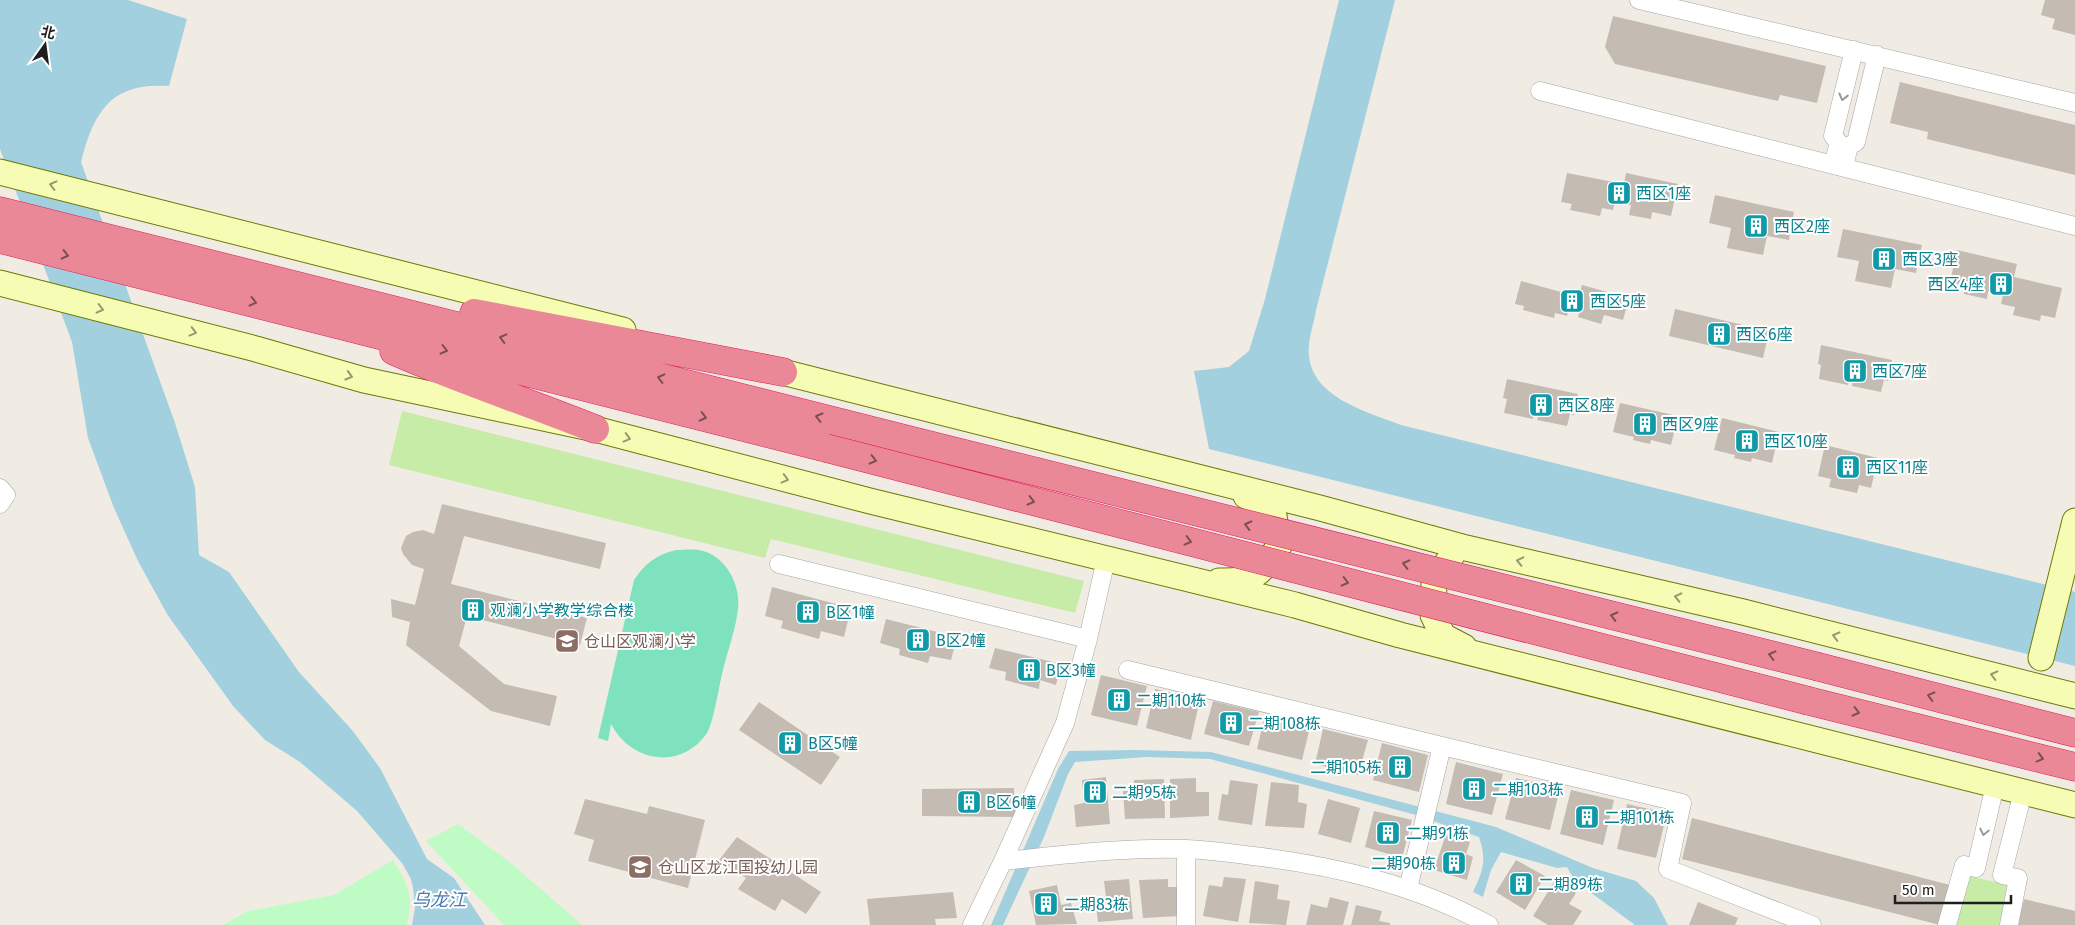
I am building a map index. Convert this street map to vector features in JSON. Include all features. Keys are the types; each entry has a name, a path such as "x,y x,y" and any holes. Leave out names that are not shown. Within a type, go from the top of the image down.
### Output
{"highway":[{"path":"10,228 118,242 549,328 783,372"},
{"path":"10,228 138,273 1809,701 2075,767"},
{"path":"118,242 1819,667 2075,733"},
{"path":"324,320 444,373 526,401 595,429"}],"main road":[{"path":"3,172 1466,548 1743,612 2075,696"},
{"path":"0,283 146,320 364,380 595,429 870,501 1295,605 1400,636 2075,805"},
{"path":"1196,580 1242,582 1264,569 1280,546 1274,516 1255,500 1219,483"},
{"path":"2041,658 2075,521"},
{"path":"1466,548 1452,556 1434,582 1433,615 1443,636 1477,654"}],"street":[{"path":"1639,0 2075,103"},
{"path":"1839,165 1838,143 1833,136 1854,50"},
{"path":"1839,165 1849,146 1856,142 1877,55"},
{"path":"1540,91 2075,226"},
{"path":"0,488 6,495 0,504"},
{"path":"972,925 1018,860 1065,723 1088,640 1106,559"},
{"path":"779,564 1088,640"},
{"path":"2034,685 2041,658"},
{"path":"1128,670 1682,803 1668,869 1812,925"},
{"path":"1408,888 1442,746"},
{"path":"1946,925 1964,865 1976,868 1994,785"},
{"path":"2009,925 2018,878 2002,875 2023,792"},
{"path":"1018,860 1139,850 1186,849 1293,861 1346,871 1421,892 1489,925"},
{"path":"1186,849 1186,925"}],"green space":[{"path":"402,411 1084,581 1075,613 771,539 765,558 389,465"},
{"path":"676,550 699,550 716,557 729,571 734,580 737,589 738,608 714,714 707,733 696,745 684,753 670,757 657,757 643,754 631,747 620,737 611,724 608,741 598,738 634,580 652,560"},
{"path":"458,824 511,863 582,925 504,925 426,841"},
{"path":"393,860 406,883 410,898 407,925 223,925 248,911 334,895"},
{"path":"1969,876 2008,885 2000,925 1955,925"}],"water":[{"name":"乌龙江","path":"0,0 128,0 187,19 169,86 149,86 133,89 119,95 108,103 99,114 92,128 81,162 175,423 195,487 199,555 229,572 299,672 352,730 380,768 427,859 454,878 485,925 412,925 415,908 413,888 411,879 402,863 357,811 300,762 265,740 233,706 167,614 138,561 114,508 88,438 72,342 0,149"},
{"path":"1339,0 1395,0 1310,339 1309,356 1313,370 1320,383 1331,393 1358,409 1401,425 2075,592 2075,666 1209,449 1194,371 1229,367 1249,351 1265,299"},
{"path":"1069,751 1211,752 1496,827 1593,868 1636,881 1654,898 1668,925 1635,925 1575,881 1567,867 1557,868 1501,852 1491,870 1483,897 1473,892 1483,865 1483,853 1479,837 1416,815 1210,759 1147,757 1075,762 1068,774 1044,837 1003,925 991,925 1058,769"}],"building":[{"path":"2045,0 2075,0 2075,35 2052,29 2055,19 2041,15"},
{"path":"1613,16 1826,66 1817,103 1780,95 1778,101 1615,64 1605,47"},
{"path":"1900,82 2075,125 2075,175 1927,139 1928,132 1890,123"},
{"name":"西区1座","path":"1567,173 1624,184 1626,173 1678,184 1671,216 1652,212 1651,219 1629,215 1631,205 1615,202 1613,210 1602,208 1600,216 1570,210 1572,204 1561,202"},
{"name":"西区2座","path":"1715,195 1794,212 1789,240 1767,236 1763,255 1727,248 1731,228 1709,223"},
{"name":"西区3座","path":"1843,229 1922,245 1916,273 1895,269 1891,288 1855,281 1859,261 1837,257"},
{"name":"西区4座","path":"1957,250 2017,264 2014,277 2062,288 2055,318 2041,315 2040,321 2013,315 2015,307 2001,304 2003,295 1988,291 1987,299 1964,294 1965,286 1950,282"},
{"name":"西区5座","path":"1521,281 1579,297 1582,285 1629,298 1623,320 1604,315 1601,324 1578,317 1580,311 1569,308 1567,316 1555,313 1554,318 1523,310 1524,306 1515,304"},
{"name":"西区6座","path":"1675,309 1769,331 1763,358 1669,336"},
{"name":"西区7座","path":"1821,345 1892,360 1888,381 1884,380 1881,392 1852,386 1853,377 1850,376 1848,385 1819,379 1821,365 1818,364"},
{"name":"西区8座","path":"1507,379 1578,394 1574,415 1570,414 1567,426 1537,420 1539,411 1535,410 1533,419 1504,413 1507,399 1503,398"},
{"name":"西区9座","path":"1620,403 1678,416 1671,445 1651,440 1650,444 1633,440 1634,437 1613,432"},
{"name":"西区10座","path":"1722,418 1779,432 1772,463 1752,458 1751,462 1734,458 1735,455 1714,450"},
{"name":"西区11座","path":"1825,445 1878,458 1871,488 1859,485 1857,493 1829,487 1831,479 1818,476"},
{"name":"观澜小学教学综合楼","path":"442,504 606,543 600,569 464,536 451,584 587,618 580,645 467,616 459,646 504,684 557,696 550,726 491,711 406,645 410,622 392,617 391,599 415,605 424,569 412,565 403,554 401,548 406,536 423,530 434,534"},
{"name":"B区1幢","path":"772,587 851,608 844,637 821,631 819,639 781,628 783,621 765,616"},
{"name":"B区2幢","path":"886,619 957,637 951,660 930,656 928,663 899,655 900,649 880,643"},
{"name":"B区3幢","path":"995,648 1061,664 1056,685 1040,680 1039,689 1005,680 1006,672 989,668"},
{"name":"二期110栋","path":"1101,675 1147,686 1137,726 1091,715"},
{"path":"1155,689 1200,699 1191,740 1146,728"},
{"name":"二期108栋","path":"1213,701 1259,712 1249,746 1204,734"},
{"name":"B区5幢","path":"759,702 840,757 821,785 739,730"},
{"path":"1265,715 1310,727 1302,760 1257,749"},
{"path":"1323,729 1368,740 1358,775 1315,764"},
{"name":"二期105栋","path":"1382,743 1428,755 1419,792 1373,780"},
{"name":"二期103栋","path":"1456,762 1503,774 1492,815 1446,804"},
{"name":"二期95栋","path":"1106,777 1110,824 1076,827 1074,805 1084,803 1082,780"},
{"path":"1196,778 1196,792 1209,792 1209,816 1170,818 1170,779"},
{"path":"1516,778 1560,788 1550,830 1505,819"},
{"path":"1164,779 1165,818 1125,819 1123,791 1134,791 1134,780"},
{"path":"1230,780 1258,784 1252,825 1218,820 1222,794 1228,795"},
{"path":"1271,782 1299,785 1298,802 1307,804 1304,828 1265,826"},
{"name":"B区6幢","path":"1014,788 1015,817 922,816 922,789"},
{"name":"二期101栋","path":"1571,790 1614,800 1603,845 1560,834"},
{"path":"585,799 647,814 649,806 705,820 688,888 588,861 594,840 574,834"},
{"path":"1328,799 1360,808 1351,843 1318,834"},
{"path":"1627,804 1667,813 1656,858 1617,849"},
{"name":"二期91栋","path":"1374,811 1412,820 1402,858 1365,847"},
{"path":"1692,818 1950,885 1940,925 1682,859"},
{"name":"二期90栋","path":"1446,834 1470,842 1466,854 1473,857 1467,880 1434,870"},
{"path":"737,837 821,892 806,914 782,899 775,911 738,889 746,878 719,860"},
{"name":"二期89栋","path":"1516,860 1545,876 1525,910 1496,892"},
{"path":"1224,877 1246,879 1238,922 1203,916 1209,885 1222,887"},
{"path":"1129,879 1133,919 1098,922 1095,898 1106,897 1104,881"},
{"path":"1168,879 1168,887 1177,887 1180,916 1143,918 1139,880"},
{"path":"1255,881 1279,885 1277,899 1290,901 1286,925 1249,923"},
{"path":"1554,882 1576,893 1569,904 1582,911 1573,925 1548,925 1533,916"},
{"name":"二期83栋","path":"1057,885 1061,905 1071,903 1077,924 1036,925 1029,891"},
{"path":"953,892 957,918 935,919 936,925 870,925 867,899"},
{"path":"1330,897 1349,902 1343,925 1306,925 1311,904 1327,908"},
{"path":"2024,899 2075,911 2075,925 2018,925"},
{"path":"1698,902 1738,918 1735,925 1689,925"},
{"path":"1356,905 1382,911 1379,921 1390,923 1390,925 1351,925"}],"place":[{"name":"西区1座","path":"1619,193"},
{"name":"西区2座","path":"1756,226"},
{"name":"西区3座","path":"1884,259"},
{"name":"西区4座","path":"2001,284"},
{"name":"西区5座","path":"1572,301"},
{"name":"西区6座","path":"1719,334"},
{"name":"西区7座","path":"1855,371"},
{"name":"西区8座","path":"1541,405"},
{"name":"西区9座","path":"1645,424"},
{"name":"西区10座","path":"1747,441"},
{"name":"西区11座","path":"1848,467"},
{"name":"观澜小学教学综合楼","path":"473,610"},
{"name":"B区1幢","path":"808,612"},
{"name":"B区2幢","path":"918,640"},
{"name":"仓山区观澜小学","path":"567,641"},
{"name":"B区3幢","path":"1029,670"},
{"name":"二期110栋","path":"1119,700"},
{"name":"二期108栋","path":"1231,723"},
{"name":"B区5幢","path":"790,743"},
{"name":"二期105栋","path":"1400,767"},
{"name":"二期103栋","path":"1474,789"},
{"name":"二期95栋","path":"1095,792"},
{"name":"B区6幢","path":"969,802"},
{"name":"二期101栋","path":"1587,817"},
{"name":"二期91栋","path":"1388,833"},
{"name":"二期90栋","path":"1454,863"},
{"name":"仓山区龙江国投幼儿园","path":"640,867"},
{"name":"二期89栋","path":"1521,884"},
{"name":"二期83栋","path":"1046,904"}]}
